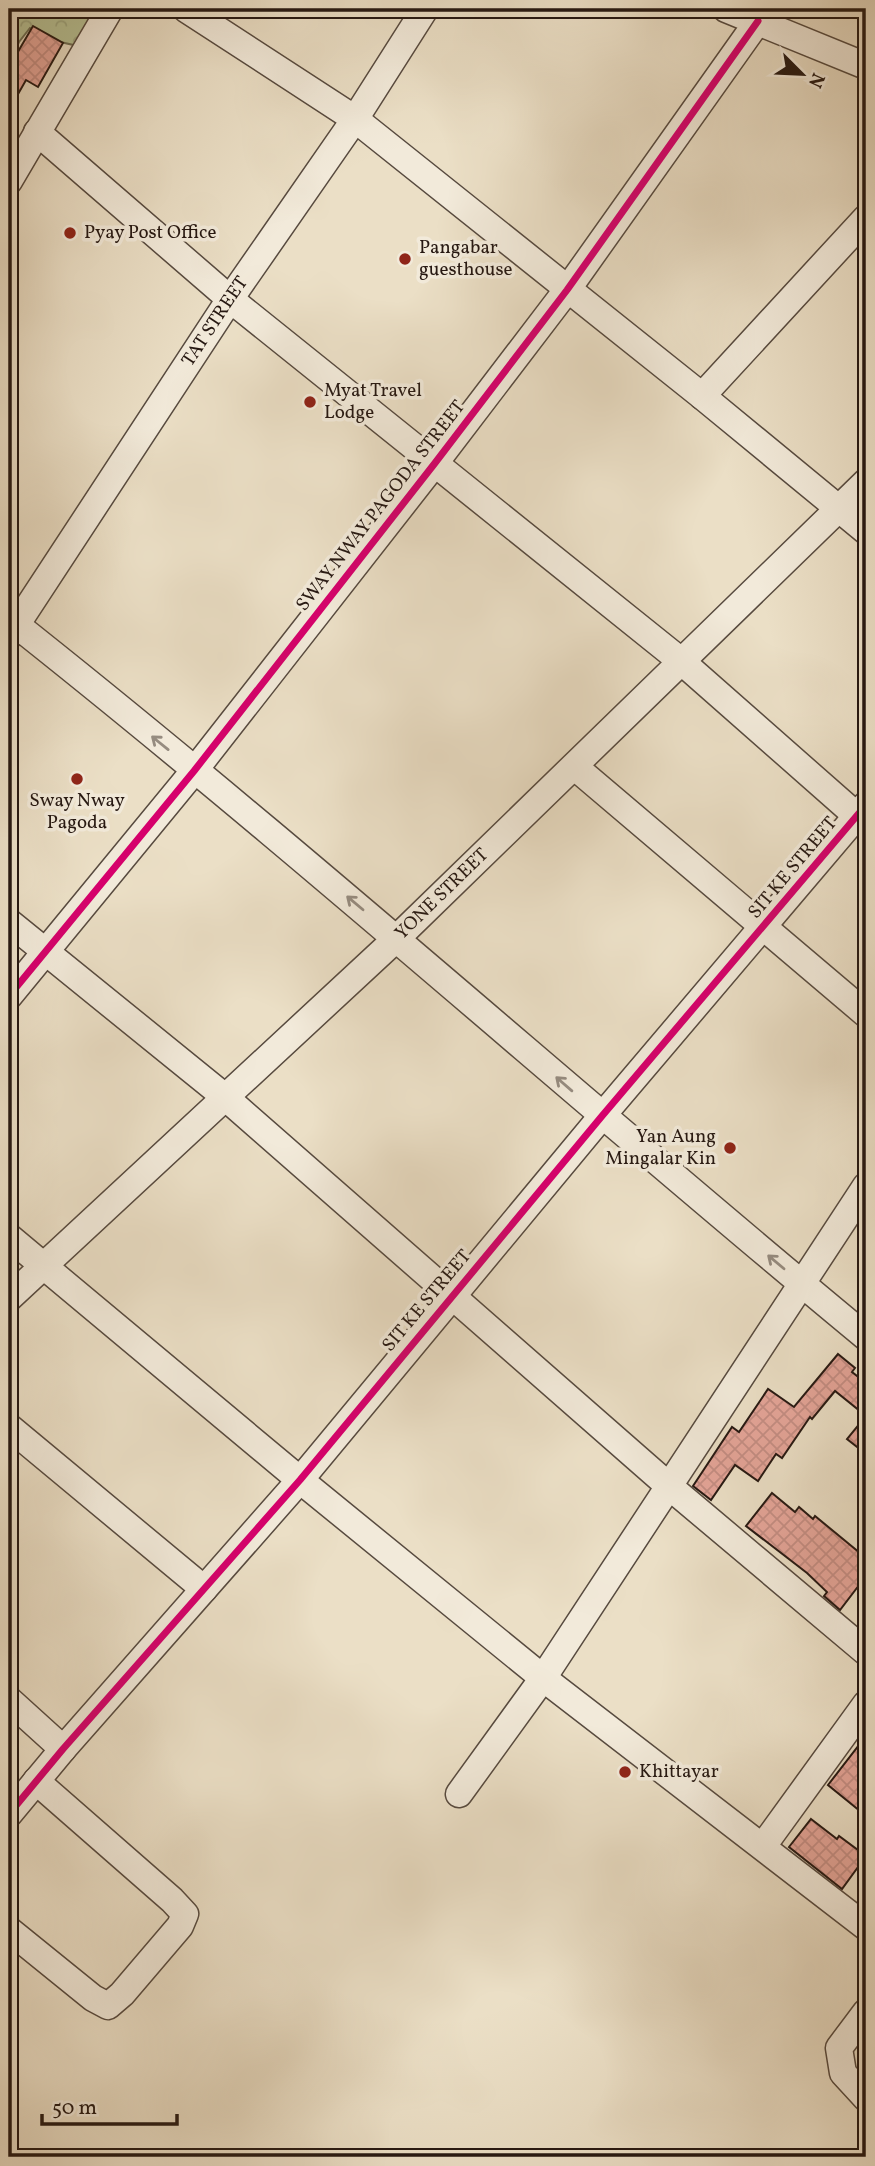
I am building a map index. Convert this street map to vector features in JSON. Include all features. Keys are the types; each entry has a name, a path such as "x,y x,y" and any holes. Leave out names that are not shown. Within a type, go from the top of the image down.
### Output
{"street":[{"path":"9,181 110,9"},
{"path":"186,9 355,119 702,396 866,531"},
{"name":"TAT STREET","path":"11,627 230,299 355,119 425,9"},
{"path":"726,9 866,66"},
{"name":"SWAY NWAY PAGODA STREET","path":"9,996 194,771 435,463 567,290 758,21"},
{"path":"37,132 230,299 681,661 863,815"},
{"path":"702,396 866,218"},
{"name":"YONE STREET","path":"9,1298 397,938 866,482"},
{"path":"11,627 194,771 397,938 602,1116 866,1337"},
{"path":"575,767 866,1014"},
{"name":"SIT KE STREET","path":"9,1814 299,1480 602,1116 763,927 863,815"},
{"path":"9,922 225,1097 670,1487 866,1652"},
{"path":"459,1794 543,1678 866,1186"},
{"path":"9,1237 299,1480 543,1678 866,1927"},
{"path":"9,1427 204,1588"},
{"path":"9,1700 63,1749"},
{"path":"763,1846 866,1704"},
{"path":"9,1930 93,1998 108,2006 122,1994 180,1926 185,1914 36,1781"},
{"path":"866,2011 839,2048 843,2073 866,2098"}],"green space":[{"path":"9,9 92,9 78,46 56,41 30,28 19,42 9,63"}],"building":[{"path":"33,26 63,43 38,87 26,80 9,110 9,67"},
{"path":"838,1354 855,1368 852,1372 866,1383 866,1416 835,1391 812,1419 810,1417 782,1458 776,1454 758,1481 735,1465 711,1500 693,1486 732,1427 739,1432 768,1389 794,1407"},
{"path":"866,1416 866,1454 847,1439"},
{"path":"772,1493 795,1512 799,1507 813,1519 815,1516 866,1558 866,1576 840,1610 824,1596 827,1592 807,1573 746,1526"},
{"path":"866,1736 866,1816 828,1785"},
{"path":"811,1819 866,1856 842,1889 789,1847"}],"cycle path":[{"path":"9,996 194,771 435,463 567,290 758,21"},
{"path":"9,1814 300,1480 602,1116 866,805"}],"place":[{"name":"Pyay Post Office","path":"70,233"},
{"name":"Pangabar guesthouse","path":"405,259"},
{"name":"Myat Travel Lodge","path":"310,402"},
{"name":"Sway Nway Pagoda","path":"77,779"},
{"name":"Yan Aung Mingalar Kin","path":"730,1148"},
{"name":"Khittayar","path":"625,1772"}]}
